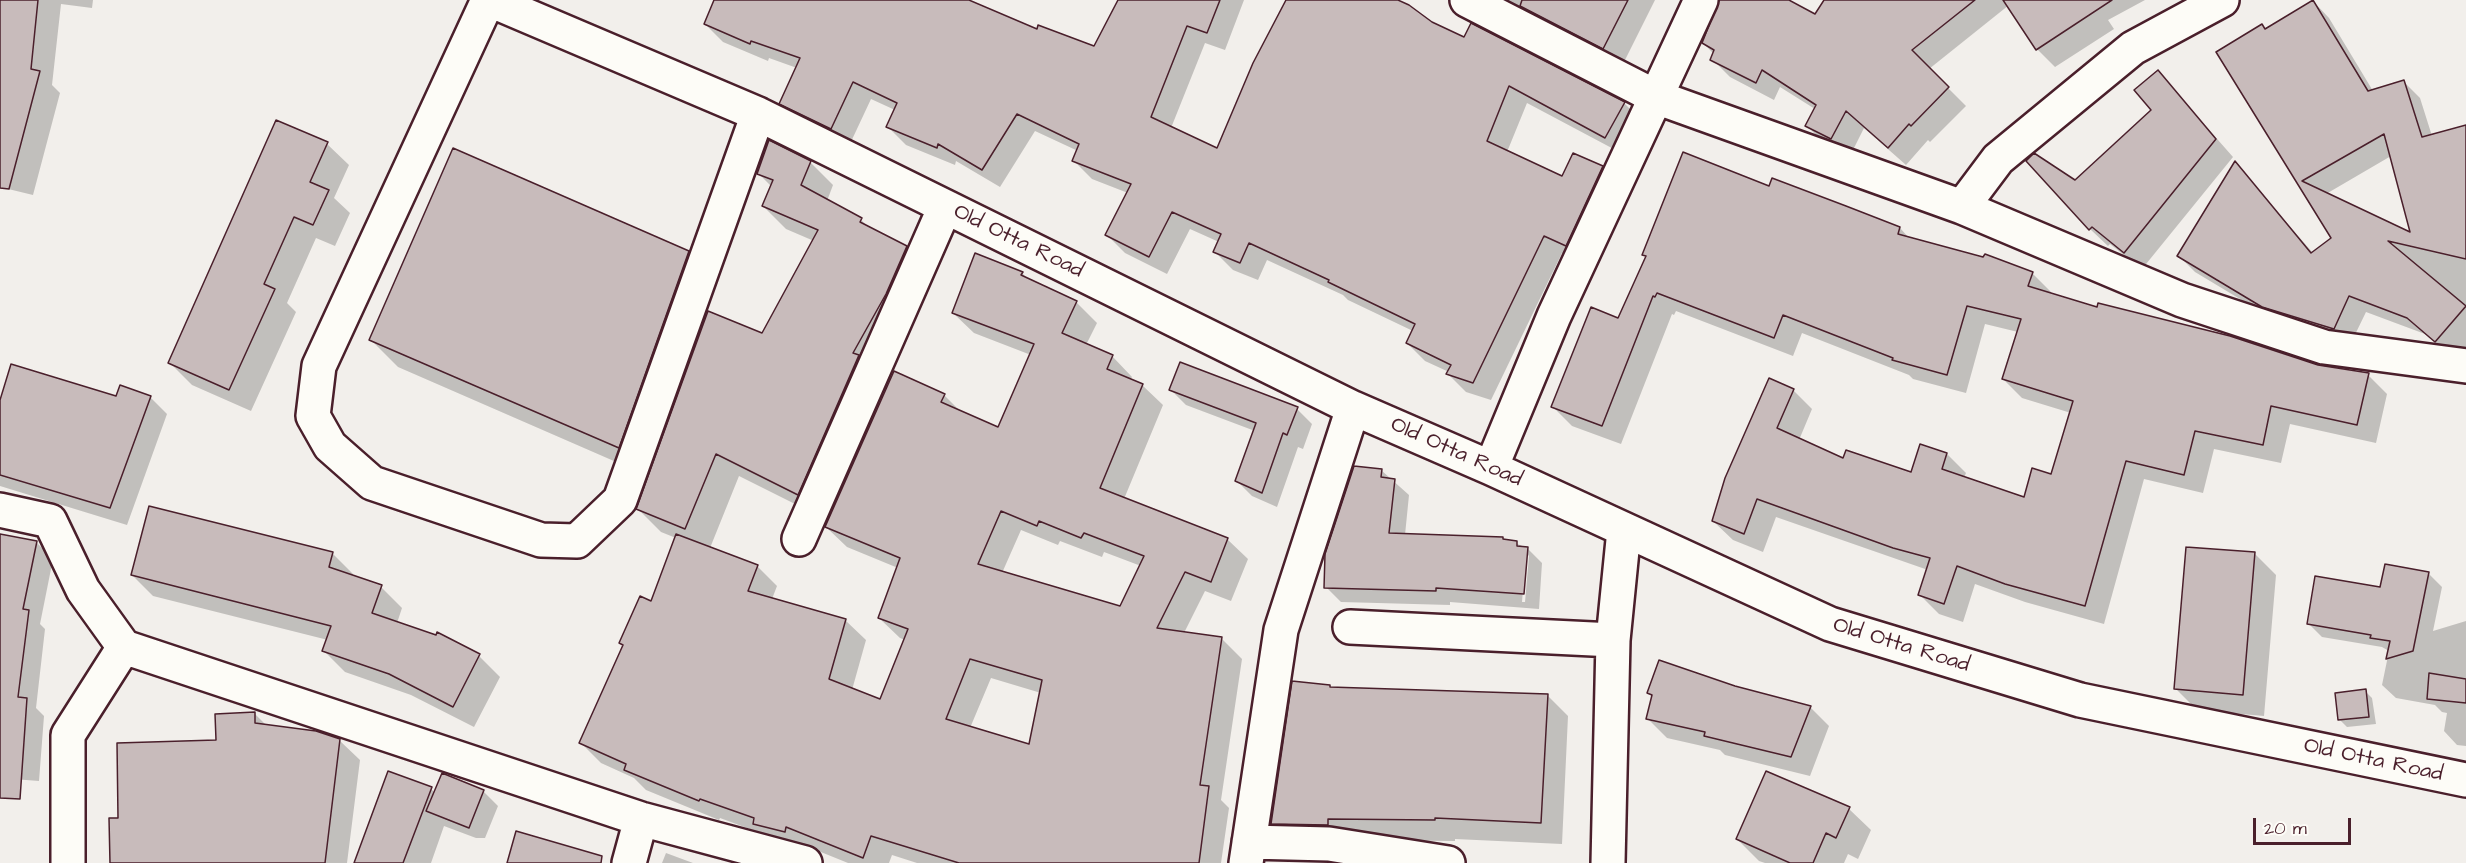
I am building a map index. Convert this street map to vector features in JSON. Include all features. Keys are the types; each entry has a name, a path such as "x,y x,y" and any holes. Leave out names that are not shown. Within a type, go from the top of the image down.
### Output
{"street":[{"name":"Old Otta Road","path":"489,0 758,114 1353,408 1491,468 1830,624 2080,700 2466,780"},
{"path":"489,0 319,366 313,416 330,446 372,483 541,540 577,541 620,500 758,114"},
{"path":"1467,0 1656,97 1962,207 2182,300 2324,347 2466,366"},
{"path":"1491,468 1554,316 1701,0"},
{"path":"1962,207 1998,159 2133,48 2222,0"},
{"path":"799,539 945,207"},
{"path":"1353,408 1281,630 1247,852 1329,844 1448,863"},
{"path":"0,510 50,521 83,590 124,647 641,819 805,863"},
{"path":"1608,863 1613,640 1624,530"},
{"path":"1350,627 1613,640"},
{"path":"68,863 68,735 124,647"},
{"path":"629,863 641,819"}],"building":[{"path":"0,0 38,0 31,69 40,71 9,189 0,188"},
{"path":"714,0 969,0 1037,29 1038,25 1094,46 1118,0 1220,0 1207,33 1187,26 1151,117 1217,148 1253,63 1286,0 1398,0 1432,22 1464,37 1471,23 1625,102 1605,138 1509,86 1487,141 1562,176 1573,153 1603,166 1566,246 1544,236 1473,383 1446,374 1451,365 1406,343 1415,324 1328,282 1329,280 1249,243 1240,263 1213,252 1221,234 1172,212 1149,257 1105,235 1131,184 1072,161 1079,144 1017,114 982,170 938,144 937,148 886,127 897,103 853,82 831,129 779,104 800,58 751,41 750,44 704,24"},
{"path":"1522,0 1628,0 1603,49 1520,6"},
{"path":"1719,0 1789,0 1815,14 1824,0 1975,0 1912,50 1949,87 1911,126 1909,124 1888,148 1846,111 1831,139 1805,126 1816,105 1762,70 1756,83 1710,60 1714,50 1702,43"},
{"path":"2003,0 2112,0 2036,50"},
{"path":"2313,0 2368,91 2404,80 2422,137 2466,125 2466,259 2388,241 2466,306 2435,342 2407,318 2349,296 2334,329 2262,307 2177,256 2235,161 2311,253 2331,238 2216,52 2262,24 2265,29","holes":["2384,134 2410,232 2302,181"]},
{"path":"2158,70 2216,139 2124,253 2092,227 2089,230 2026,161 2034,153 2075,180 2151,110 2134,90"},
{"path":"276,120 328,142 310,182 329,190 313,225 294,217 264,284 275,289 229,390 168,363"},
{"path":"769,140 811,161 801,185 862,218 860,222 907,246 886,294 853,353 859,355 798,495 716,454 685,529 636,509 708,311 762,333 818,230 762,206 773,180 757,174"},
{"path":"453,148 689,251 619,448 369,340"},
{"path":"1683,152 1769,186 1772,178 1846,206 1900,227 1898,234 1983,257 1985,254 2033,272 2028,286 2097,307 2098,303 2230,336 2318,365 2369,373 2357,425 2271,406 2263,445 2195,431 2184,475 2126,461 2085,606 2005,584 1957,566 1944,604 1918,595 1930,558 1893,548 1757,499 1744,534 1712,521 1725,478 1769,378 1794,389 1777,428 1843,458 1846,450 1911,472 1920,444 1947,453 1942,469 2024,497 2032,468 2051,474 2073,401 2002,379 2021,319 1967,306 1947,375 1892,360 1893,358 1783,315 1774,338 1657,293 1655,297 1653,296 1602,426 1551,407 1591,307 1618,318 1646,256 1642,255"},
{"path":"975,253 1023,272 1021,275 1077,301 1062,333 1113,355 1107,369 1143,384 1100,488 1228,538 1211,582 1185,572 1157,628 1222,637 1200,785 1209,786 1199,863 959,863 871,836 863,858 786,827 785,832 753,824 754,818 700,799 699,801 624,770 626,764 579,743 623,645 619,643 640,596 651,601 676,534 758,565 748,591 846,619 829,679 880,699 908,629 878,618 900,558 825,527 894,371 945,394 941,402 998,427 1034,344 952,313","holes":["1001,511 1037,526 1039,521 1081,538 1084,533 1144,556 1120,606 978,564","970,659 1042,680 1029,744 946,719"]},
{"path":"1180,362 1298,407 1287,435 1283,433 1262,493 1235,481 1256,423 1169,390"},
{"path":"11,364 116,396 120,385 151,396 110,508 0,475 0,400"},
{"path":"1354,466 1382,469 1381,477 1395,479 1389,533 1503,537 1503,539 1517,541 1517,546 1528,547 1524,594 1436,588 1436,591 1324,588 1325,554"},
{"path":"149,506 333,552 329,567 382,585 372,613 436,635 437,632 480,654 453,707 389,674 322,651 331,626 131,575"},
{"path":"0,534 37,541 23,609 29,610 18,697 27,698 20,799 0,798"},
{"path":"2186,547 2255,552 2243,695 2174,689"},
{"path":"2385,564 2429,572 2413,651 2386,659 2390,641 2370,638 2371,635 2307,624 2315,576 2380,587"},
{"path":"1659,660 1735,686 1811,706 1791,757 1704,736 1705,732 1646,719 1652,695 1647,693"},
{"path":"2429,673 2466,679 2466,703 2427,699"},
{"path":"1292,681 1330,685 1330,687 1548,694 1541,823 1435,818 1435,820 1328,819 1328,825 1271,824"},
{"path":"2366,689 2369,717 2338,720 2335,693"},
{"path":"255,712 255,723 316,731 340,739 325,863 110,863 109,818 118,818 117,743 216,740 215,714"},
{"path":"388,771 432,787 403,863 354,863"},
{"path":"1766,771 1850,807 1836,838 1826,833 1813,863 1790,863 1736,839"},
{"path":"442,773 484,790 469,828 426,811"},
{"path":"516,831 602,856 601,863 507,863"}]}
